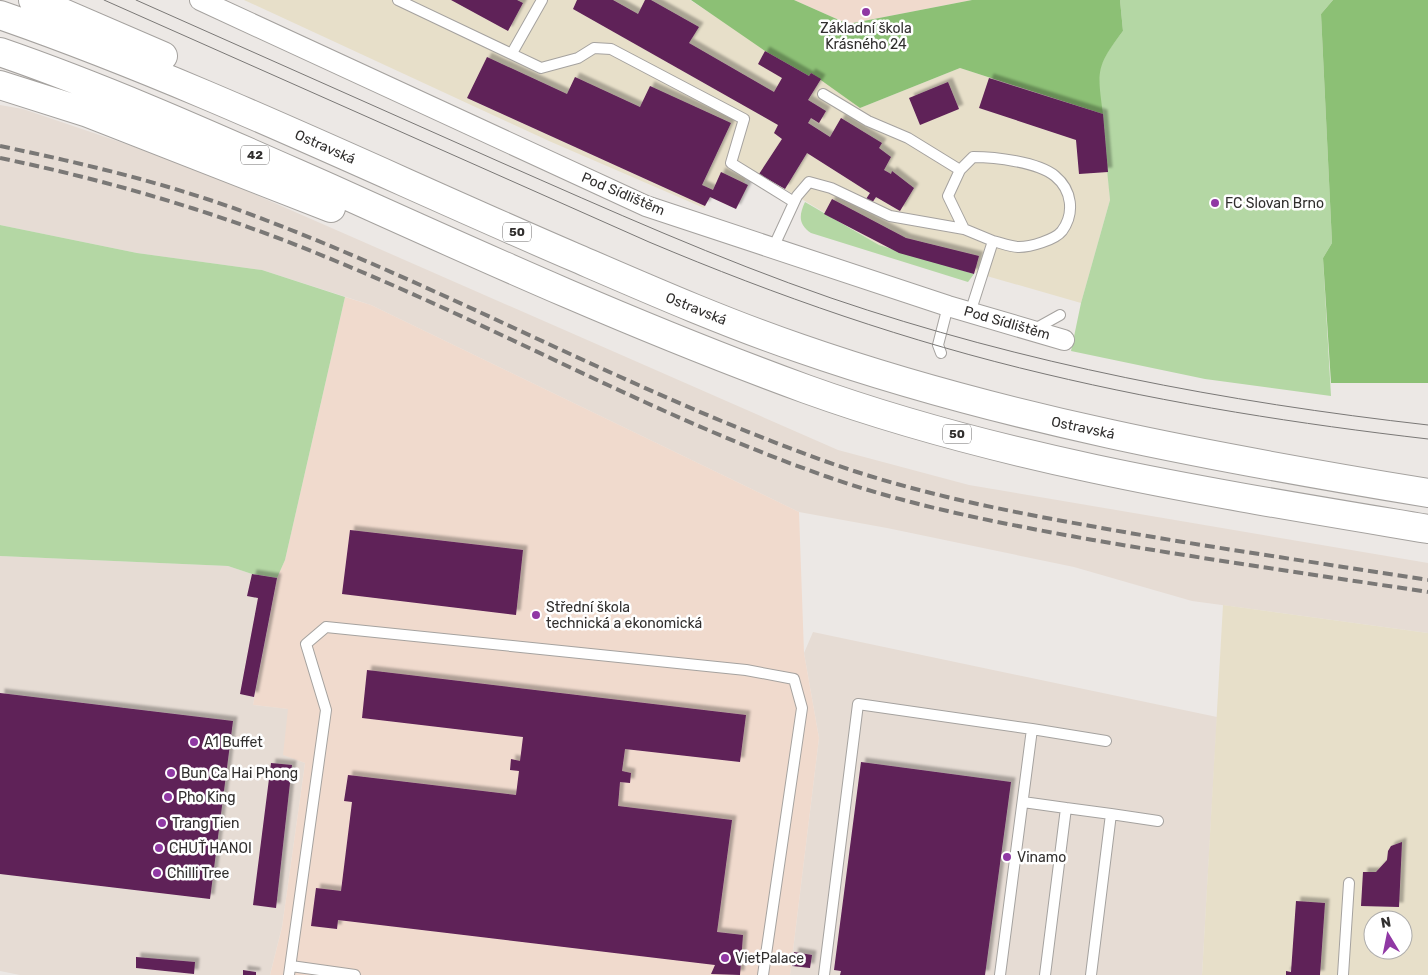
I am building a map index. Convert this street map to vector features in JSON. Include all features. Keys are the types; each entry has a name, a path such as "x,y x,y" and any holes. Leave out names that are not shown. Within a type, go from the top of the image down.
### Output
{"highway":[{"path":"33,0 188,67 351,148 403,182"},
{"name":"Ostravská","path":"0,15 147,70 728,322 879,375 980,404 1078,427 1303,472 1428,493"},
{"name":"42","path":"0,52 133,102 506,267"},
{"name":"42","path":"0,85 88,113 365,221 506,267"},
{"name":"50","path":"506,267 703,350 868,410 1064,461 1161,482 1428,529"}],"street":[{"name":"Pod Sídlištěm","path":"200,0 646,206 948,306 1064,340"}],"lane":[{"path":"398,0 541,68 578,58 594,48 611,49 744,119 731,164 794,202"},
{"path":"512,53 542,0"},
{"path":"823,94 868,121 908,138 960,170"},
{"path":"773,248 794,202 809,182 831,188 890,216 964,229 993,241 1019,247 1043,242 1061,233 1071,214 1069,192 1054,176 1026,164 996,157 973,157 960,170 948,196 964,229"},
{"path":"970,312 993,241"},
{"path":"941,353 939,339 948,306"},
{"path":"1032,331 1060,315"},
{"path":"355,975 290,971 326,710 306,644 326,627 736,669 794,679 802,708 763,975"},
{"path":"824,975 858,704 1106,741"},
{"path":"1000,975 1032,729"},
{"path":"1023,802 1158,821"},
{"path":"1045,975 1066,808"},
{"path":"1091,975 1111,814"},
{"path":"1343,975 1349,883"}],"shaded area":[{"path":"244,0 690,0 809,76 811,73 821,79 860,108 960,68 1103,114 1110,200 1081,303 879,245 751,169 744,182 748,185 736,209 710,197 704,208 549,141"},
{"name":"Základní škola Krásného 24","path":"794,0 972,0 848,24"},
{"path":"0,105 23,109 188,165 838,450 969,485 1428,563 1428,633 1192,601 1074,567 887,528 799,512 371,305 262,270 137,253 0,225"},
{"name":"Střední škola technická a ekonomická","path":"345,297 371,305 799,512 804,653 819,738 790,975 270,975 282,927 305,763 283,755 288,709 253,705 277,578 285,560"},
{"path":"0,556 228,566 252,574 277,578 253,705 289,709 284,755 305,763 282,927 270,975 20,975 0,971"},
{"path":"1223,605 1428,633 1428,975 1202,975"},
{"name":"Vinamo","path":"813,632 1217,717 1202,975 790,975 819,738 804,653"}],"green space":[{"path":"691,0 794,0 848,24 972,0 1120,0 1123,31 1103,61 1100,88 1103,114 960,68 860,108 811,73 809,76 765,51"},
{"name":"FC Slovan Brno","path":"1120,0 1333,0 1321,14 1332,243 1323,258 1331,396 1205,379 1071,351 1081,303 1110,200 1098,79 1104,59 1123,31"},
{"path":"1333,0 1428,0 1428,383 1331,383 1323,258 1332,243 1321,14"},
{"path":"805,202 879,245 974,274 968,282 811,233 804,226 801,219"},
{"path":"0,225 137,253 262,270 345,297 285,560 277,578 252,574 228,566 0,556"}],"building":[{"path":"451,0 517,0 523,3 508,31"},
{"path":"577,0 613,0 638,14 645,0 651,0 699,27 689,43 774,92 782,78 758,64 765,51 809,76 811,73 821,79 808,100 826,111 819,123 811,118 808,123 830,137 841,118 882,143 879,148 891,157 884,170 891,174 892,171 914,188 900,211 876,197 872,203 866,199 870,193 807,153 785,189 759,174 782,139 774,133 778,125 573,9"},
{"path":"487,57 567,94 575,77 640,107 650,86 731,123 702,185 713,190 721,172 748,185 736,209 710,197 705,206 467,98"},
{"path":"989,78 1103,114 1108,172 1079,174 1076,140 979,108"},
{"path":"948,82 959,109 920,125 909,98"},
{"path":"832,199 906,238 979,256 974,274 899,253 824,214"},
{"path":"350,530 523,550 516,615 342,594"},
{"path":"252,574 277,578 254,697 240,694 258,598 247,596"},
{"path":"367,670 746,715 740,762 625,749 622,771 631,773 630,783 620,782 618,806 732,820 717,932 743,935 740,975 711,974 715,965 338,920 337,929 311,926 316,888 341,891 352,802 344,801 348,775 516,795 519,771 510,770 511,759 520,761 523,737 362,718"},
{"path":"0,693 233,721 210,899 0,874"},
{"path":"861,762 1011,782 985,975 840,975 841,971 834,970"},
{"path":"271,763 292,765 276,908 253,905"},
{"path":"1402,842 1399,907 1361,906 1363,872 1376,872 1387,860 1388,851 1391,846"},
{"path":"1296,901 1325,903 1320,975 1286,975 1286,971 1291,972"},
{"path":"794,952 812,955 810,968 792,966"},
{"path":"136,957 195,962 194,974 136,968"},
{"path":"243,970 256,972 256,975 243,975"}],"tram line":[{"path":"104,0 649,242 746,281 844,316 994,361 1092,385 1235,412 1331,427 1428,439"},
{"path":"136,0 623,216 747,267 831,298 977,342 1126,378 1276,405 1428,425"}],"railway":[{"path":"0,146 169,187 268,221 411,281 692,409 764,438 867,475 959,500 1128,533 1428,580"},
{"path":"0,158 129,189 214,215 297,245 400,288 703,428 765,454 860,488 959,514 1060,534 1176,554 1428,592"}],"place":[{"name":"Základní škola Krásného 24","path":"866,12"},
{"name":"FC Slovan Brno","path":"1215,203"},
{"name":"Střední škola technická a ekonomická","path":"536,615"},
{"name":"A1 Buffet","path":"194,742"},
{"name":"Bun Ca Hai Phong","path":"171,773"},
{"name":"Pho King","path":"168,797"},
{"name":"Trang Tien","path":"162,823"},
{"name":"CHUŤ HANOI","path":"159,848"},
{"name":"Vinamo","path":"1007,857"},
{"name":"Chilli Tree","path":"157,873"},
{"name":"VietPalace","path":"725,958"}]}
